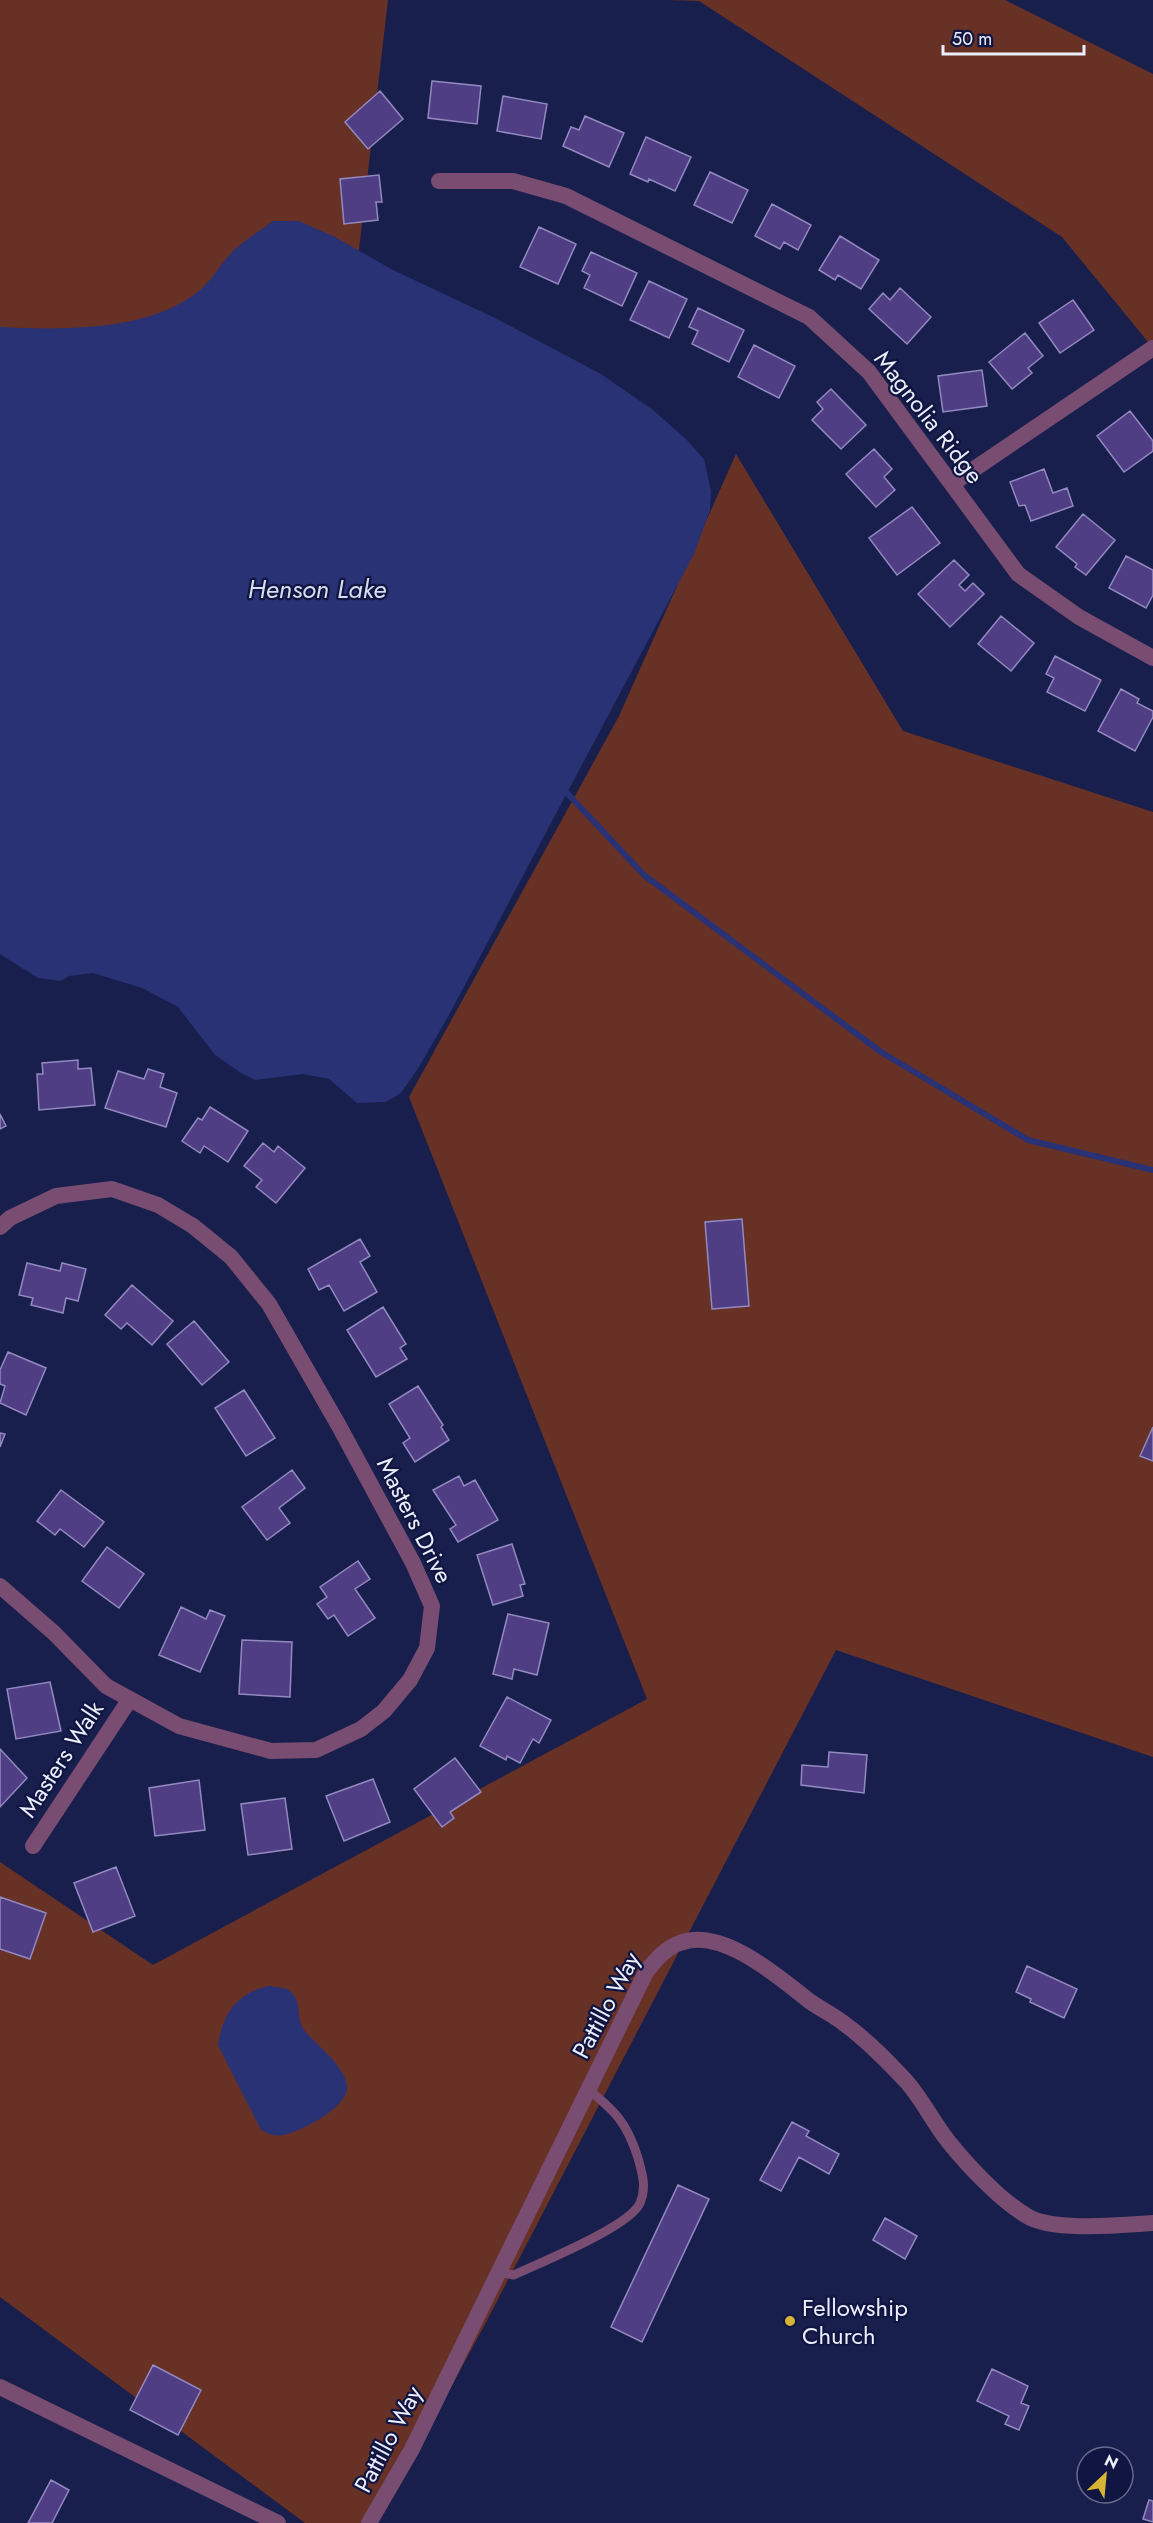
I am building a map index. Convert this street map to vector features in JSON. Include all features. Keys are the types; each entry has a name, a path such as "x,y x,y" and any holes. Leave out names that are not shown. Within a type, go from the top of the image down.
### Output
{"street":[{"name":"Magnolia Ridge","path":"439,181 513,180 566,196 809,317 869,372 1018,574 1079,617 1153,658"},
{"path":"951,484 1153,348"},
{"name":"Masters Drive","path":"0,1227 9,1218 56,1196 112,1189 158,1205 193,1226 231,1257 269,1305 339,1426 414,1563 432,1606 427,1648 410,1680 384,1711 361,1729 316,1750 271,1751 179,1726 106,1686 54,1633 0,1586"},
{"name":"Masters Walk","path":"33,1846 130,1699"},
{"name":"Pattillo Way","path":"369,2523 412,2449 646,1972 662,1953 680,1942 701,1940 721,1944 771,1970 866,2042 908,2083 948,2141 1003,2199 1028,2218 1061,2224 1100,2226 1153,2223"},
{"path":"0,2387 278,2523"}],"lane":[{"path":"499,2272 514,2275 611,2228 633,2214 640,2202 645,2181 631,2137 616,2112 588,2089"}],"shaded area":[{"path":"0,0 388,0 358,258 130,336 0,347"},
{"path":"667,0 1005,0 1153,74 1153,348 1062,237 699,1"},
{"path":"736,454 903,731 1153,812 1153,1757 836,1650 483,2328 377,2523 305,2523 0,2297 0,1862 153,1965 647,1699 409,1097 619,716"}],"water":[{"name":"Henson Lake","path":"273,221 299,221 335,237 393,270 495,318 601,374 653,410 686,439 704,459 711,491 710,510 694,554 449,1015 401,1093 386,1102 357,1103 329,1079 303,1074 255,1080 215,1055 178,1007 142,988 93,973 69,976 61,981 38,978 0,954 0,327 77,328 131,321 156,314 180,304 200,290 233,251"},
{"path":"269,1986 291,1992 297,2000 300,2021 304,2030 337,2064 346,2080 347,2088 345,2096 331,2111 311,2124 280,2135 261,2130 218,2045 224,2023 233,2006 248,1994"}],"building":[{"path":"432,81 481,86 477,124 428,118"},
{"path":"380,91 403,119 368,149 345,122"},
{"path":"503,96 547,104 541,139 497,131"},
{"path":"585,116 624,133 609,167 563,146 571,127 579,130"},
{"path":"646,137 691,157 675,191 649,179 648,182 630,174"},
{"path":"710,172 748,190 732,223 694,205"},
{"path":"379,175 382,202 376,202 378,220 344,224 340,179"},
{"path":"772,204 811,225 798,250 784,242 780,249 755,236"},
{"path":"539,227 576,244 558,284 520,267"},
{"path":"840,236 879,260 861,289 838,275 835,280 819,270"},
{"path":"591,252 637,273 622,306 584,288 590,275 582,271"},
{"path":"649,281 687,299 669,338 630,320"},
{"path":"900,288 931,317 907,344 869,309 883,293 890,300"},
{"path":"1073,300 1094,330 1060,353 1039,323"},
{"path":"698,308 744,330 729,362 692,344 698,331 689,327"},
{"path":"1025,333 1043,356 1028,368 1032,373 1012,389 989,362"},
{"path":"754,345 795,366 779,398 738,377"},
{"path":"982,370 987,406 943,412 938,376"},
{"path":"831,389 866,425 841,449 812,420 823,409 817,402"},
{"path":"1130,411 1153,441 1153,451 1124,472 1097,436"},
{"path":"874,449 892,469 884,477 895,490 876,507 846,474"},
{"path":"1044,469 1053,493 1067,488 1073,506 1031,521 1025,505 1019,506 1010,482"},
{"path":"912,507 940,543 897,575 869,538"},
{"path":"1083,514 1115,540 1086,575 1075,567 1077,564 1056,547"},
{"path":"1126,556 1153,570 1153,595 1146,608 1109,588"},
{"path":"954,560 969,575 959,585 965,591 973,583 984,594 950,627 918,594"},
{"path":"1001,616 1034,643 1011,671 978,644"},
{"path":"1055,656 1101,680 1085,711 1047,692 1054,678 1046,674"},
{"path":"1121,689 1139,699 1137,703 1153,711 1153,717 1135,751 1098,731"},
{"path":"78,1060 78,1069 91,1068 95,1105 39,1110 37,1074 43,1074 42,1063"},
{"path":"148,1069 164,1074 160,1087 177,1093 166,1127 105,1108 118,1071 144,1079"},
{"path":"210,1107 248,1131 228,1162 204,1146 200,1153 182,1141 198,1118 202,1120"},
{"path":"0,1114 6,1126 0,1129"},
{"path":"263,1143 274,1152 278,1146 305,1168 276,1203 256,1187 262,1180 244,1166"},
{"path":"742,1219 749,1306 712,1309 705,1222"},
{"path":"360,1239 370,1256 360,1262 377,1292 344,1311 329,1285 319,1290 308,1269"},
{"path":"27,1263 60,1271 62,1263 86,1269 78,1301 66,1298 63,1313 31,1305 33,1298 19,1295"},
{"path":"132,1285 173,1321 152,1345 127,1323 121,1329 105,1315"},
{"path":"383,1307 406,1344 400,1348 407,1359 376,1377 347,1330"},
{"path":"194,1321 229,1362 202,1385 167,1344"},
{"path":"8,1352 46,1368 26,1415 0,1403 5,1386 0,1384 0,1370"},
{"path":"418,1386 443,1425 441,1427 449,1440 415,1462 403,1443 410,1438 389,1404"},
{"path":"244,1390 275,1438 246,1456 215,1408"},
{"path":"1153,1427 1153,1461 1140,1456"},
{"path":"0,1433 5,1434 0,1447"},
{"path":"292,1470 305,1488 279,1508 290,1523 267,1540 242,1507"},
{"path":"459,1476 464,1486 475,1480 498,1520 458,1542 450,1529 456,1525 433,1490"},
{"path":"61,1490 104,1522 84,1547 60,1529 55,1535 37,1521"},
{"path":"512,1544 525,1584 520,1585 523,1596 493,1605 477,1555"},
{"path":"107,1547 144,1574 119,1608 82,1581"},
{"path":"358,1561 370,1579 355,1589 375,1618 348,1636 334,1615 328,1619 317,1604 327,1597 320,1587"},
{"path":"181,1607 206,1619 210,1610 225,1616 200,1672 159,1655"},
{"path":"508,1614 549,1623 537,1675 514,1669 512,1679 493,1674"},
{"path":"242,1640 292,1642 290,1697 239,1694"},
{"path":"50,1682 61,1731 16,1739 7,1689"},
{"path":"507,1697 551,1720 539,1743 533,1739 520,1763 507,1756 506,1760 480,1746"},
{"path":"0,1749 27,1778 0,1807"},
{"path":"829,1752 867,1755 864,1793 801,1785 802,1765 828,1767"},
{"path":"455,1758 481,1792 450,1812 454,1818 442,1827 414,1789"},
{"path":"373,1779 390,1822 344,1841 326,1796"},
{"path":"199,1780 205,1830 155,1836 149,1788"},
{"path":"285,1798 292,1849 248,1855 241,1804"},
{"path":"116,1867 135,1916 93,1932 74,1883"},
{"path":"0,1897 46,1913 30,1959 0,1949"},
{"path":"1027,1966 1077,1989 1064,2018 1030,2002 1031,1999 1016,1992"},
{"path":"792,2122 809,2131 806,2136 839,2154 829,2174 799,2157 781,2191 760,2180"},
{"path":"678,2185 709,2199 642,2342 611,2327"},
{"path":"885,2218 917,2236 905,2259 873,2240"},
{"path":"153,2365 201,2390 178,2435 130,2410"},
{"path":"992,2369 1028,2386 1021,2403 1029,2406 1019,2430 1005,2424 1009,2416 977,2401"},
{"path":"51,2480 69,2490 52,2523 28,2523"},
{"path":"1149,2500 1153,2501 1153,2522 1143,2519"}],"waterway":[{"path":"567,793 644,875 881,1052 1028,1140 1153,1170"}],"place":[{"name":"Fellowship Church","path":"790,2321"}]}
